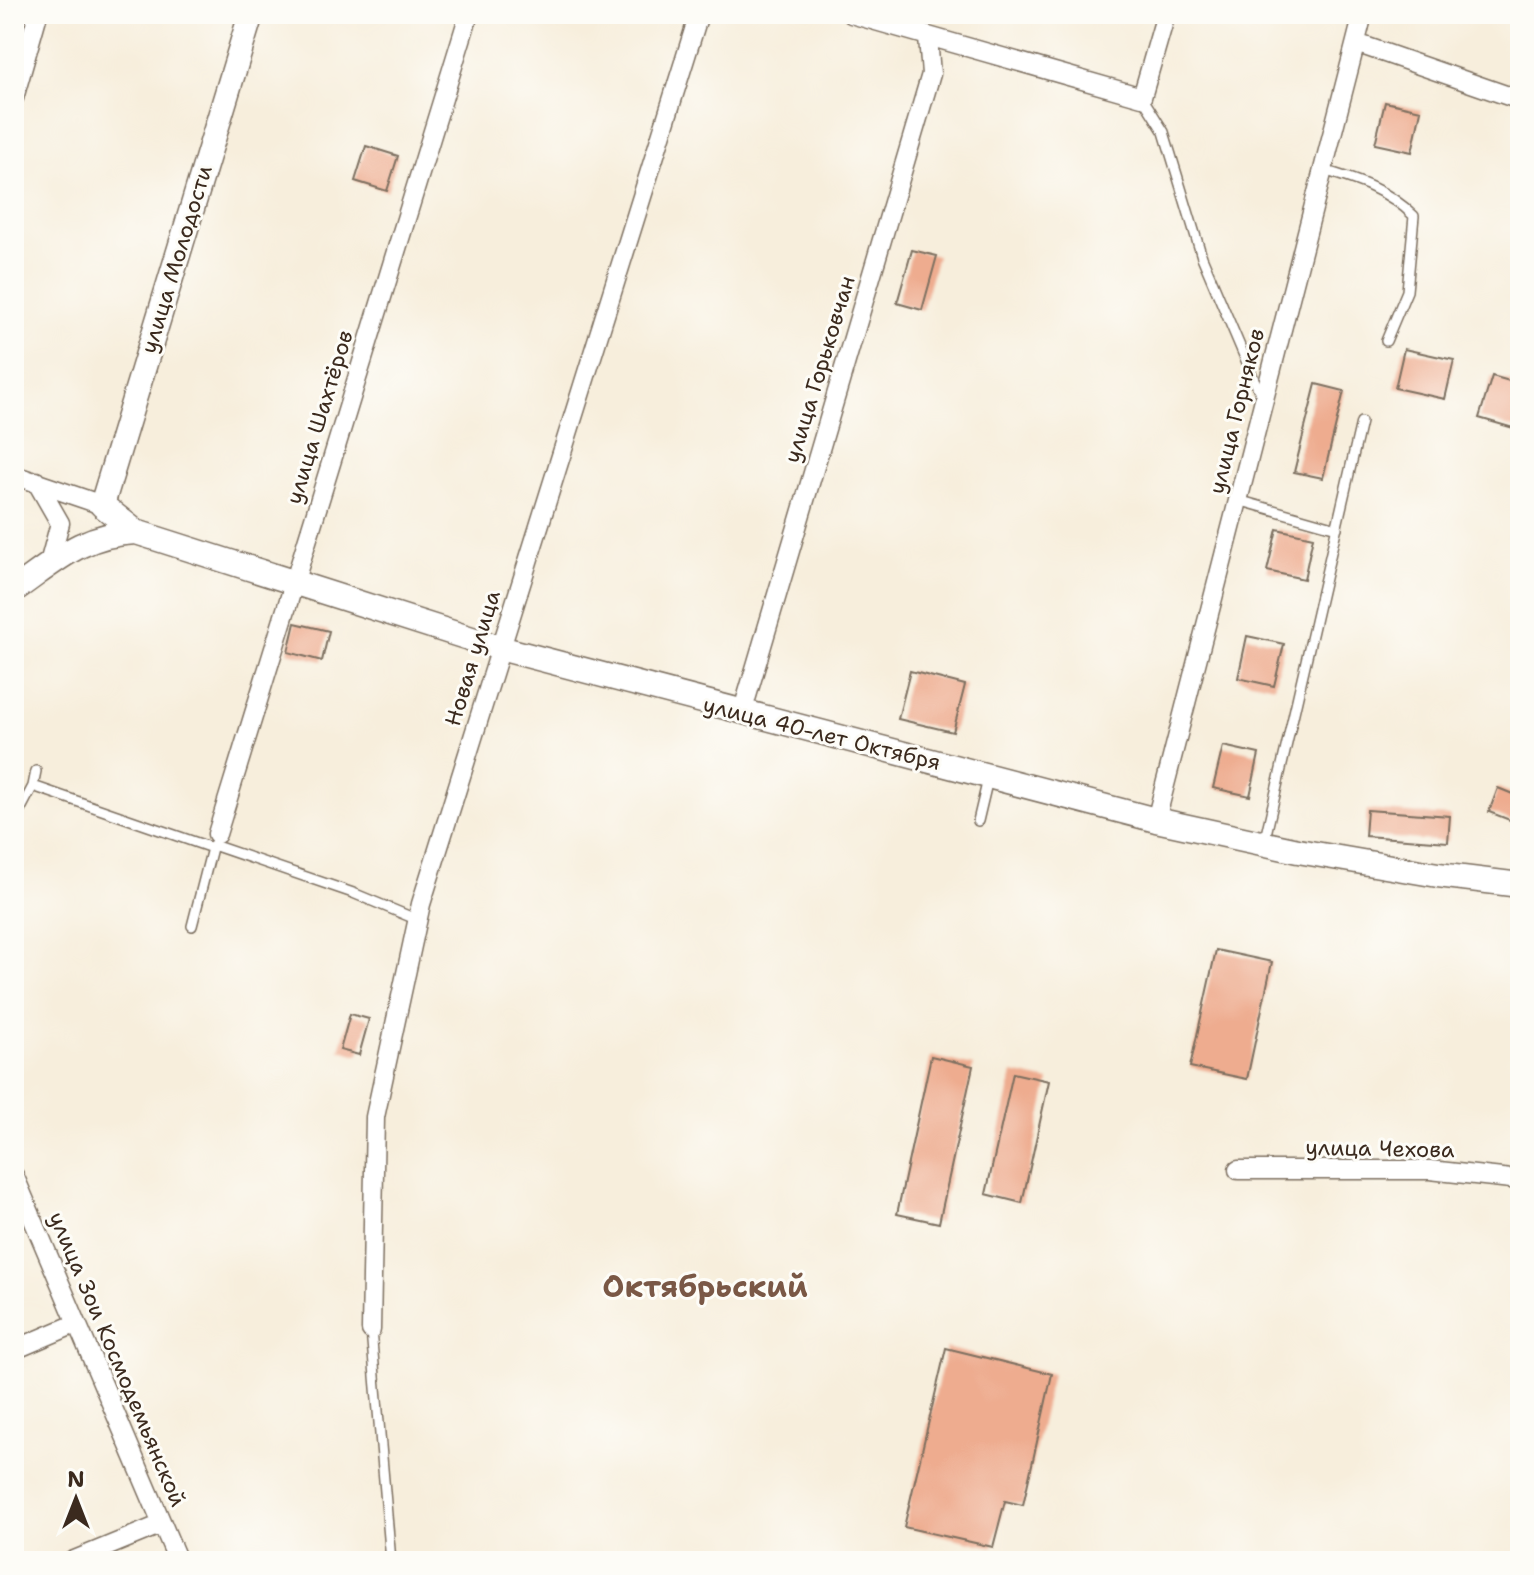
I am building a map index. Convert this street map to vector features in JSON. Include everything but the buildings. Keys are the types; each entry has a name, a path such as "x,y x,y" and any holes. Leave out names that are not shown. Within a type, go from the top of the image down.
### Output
{"street":[{"path":"14,98 38,14"},
{"name":"улица Молодости","path":"102,505 251,14"},
{"name":"улица Шахтёров","path":"214,841 469,14"},
{"name":"Новая улица","path":"371,1330 375,1117 418,920 699,14"},
{"path":"851,14 1142,97 1166,14"},
{"name":"улица Горняков","path":"1156,820 1363,14"},
{"name":"улица Горьковчан","path":"742,713 931,74 928,38"},
{"path":"1356,43 1520,100"},
{"name":"улица 40-лет Октября","path":"14,475 102,505 136,532"},
{"path":"36,481 60,523 48,567"},
{"name":"улица 40-лет Октября","path":"14,590 87,541 106,533 136,532 500,648 1156,820 1438,875 1520,885"},
{"name":"улица Чехова","path":"1238,1170 1430,1170 1520,1180"},
{"name":"улица Зои Космодемьянской","path":"14,1175 178,1561"},
{"path":"14,1350 75,1324"},
{"path":"72,1561 162,1524"}],"lane":[{"path":"1142,97 1164,132 1202,257 1264,401"},
{"path":"1323,170 1360,181 1397,199 1414,216 1407,291 1386,341"},
{"path":"1264,843 1361,422"},
{"path":"1238,500 1337,528"},
{"path":"14,822 33,786 36,771"},
{"path":"978,821 988,775"},
{"path":"33,786 214,841 418,920"},
{"path":"192,926 214,841"},
{"path":"371,1330 391,1561"}],"district":[{"name":"Октябрьский","path":"705,1287"}]}
